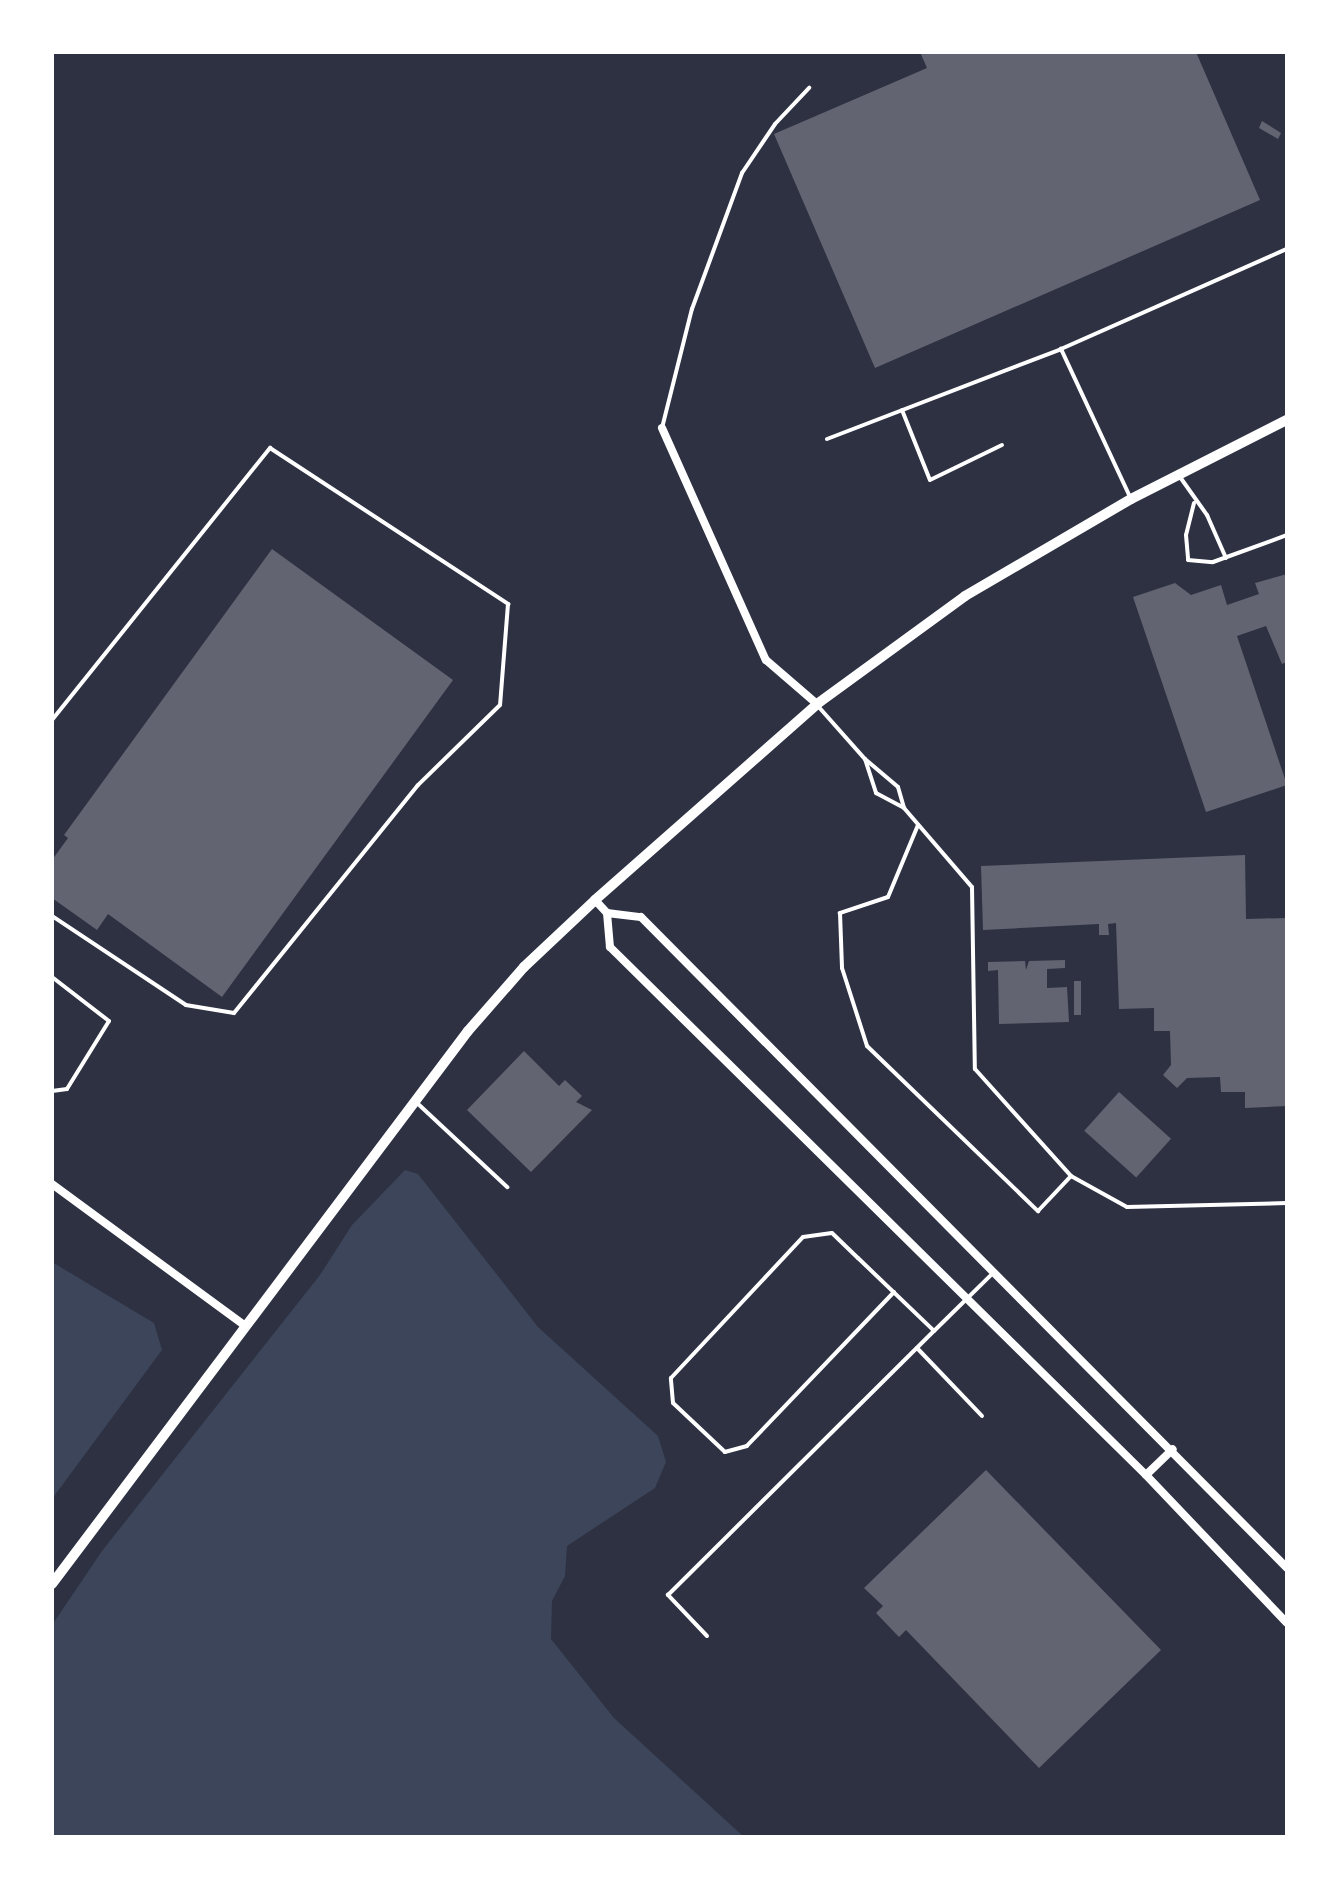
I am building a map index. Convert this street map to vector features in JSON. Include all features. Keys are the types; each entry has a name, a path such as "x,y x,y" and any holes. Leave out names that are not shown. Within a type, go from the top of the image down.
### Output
{"street":[{"path":"52,1584 414,1100 524,967 595,900 817,704 965,596 1131,499 1287,420"},
{"path":"662,428 766,660 817,704"},
{"path":"595,900 607,913 610,947 1146,1475 1287,1623"},
{"path":"607,913 641,917 996,1270 1287,1568"},
{"path":"52,1184 245,1326"},
{"path":"1146,1475 1173,1449"}],"lane":[{"path":"662,428 692,309 742,173 775,124 809,88"},
{"path":"827,439 1061,349 1287,249"},
{"path":"1061,349 1131,499"},
{"path":"902,410 930,480 1002,445"},
{"path":"52,720 270,448 508,604 500,705 418,785 234,1013 186,1005 52,916"},
{"path":"1179,474 1194,503 1207,515 1226,558"},
{"path":"1194,503 1186,535 1188,560 1226,558 1287,535"},
{"path":"817,704 865,759 898,787 904,808"},
{"path":"865,759 876,793 904,808 972,887 975,1069 1071,1176 1127,1207 1287,1203"},
{"path":"918,825 888,897 840,913 842,968 867,1046 1038,1211 1071,1176"},
{"path":"52,977 109,1021 67,1089 52,1091"},
{"path":"414,1100 507,1187"},
{"path":"894,1292 747,1446 725,1452 673,1403 671,1378 803,1237 832,1233 894,1292 934,1331"},
{"path":"707,1636 668,1595 996,1270"},
{"path":"917,1348 982,1416"}],"shaded area":[{"path":"405,1170 418,1174 538,1327 658,1436 666,1462 655,1488 567,1546 565,1576 552,1601 551,1639 614,1718 744,1837 52,1837 54,1622 102,1551 320,1275 352,1225"},
{"path":"52,1262 154,1323 162,1350 52,1499"}],"building":[{"path":"920,52 1196,52 1260,200 875,368 774,134 927,68"},
{"path":"1262,121 1281,133 1278,139 1259,128"},
{"path":"272,549 453,680 222,997 108,914 97,930 52,898 52,860 68,838 64,835"},
{"path":"1287,574 1287,662 1282,664 1266,626 1237,636 1287,785 1206,812 1133,597 1175,583 1191,595 1221,585 1227,605 1259,594 1255,583"},
{"path":"1245,855 1246,919 1287,918 1287,1106 1245,1108 1245,1092 1221,1092 1220,1077 1187,1078 1177,1088 1163,1075 1171,1065 1170,1031 1154,1031 1154,1008 1119,1009 1116,923 1108,924 1109,935 1099,935 1099,924 983,930 981,866"},
{"path":"1065,960 1065,968 1047,969 1047,988 1067,987 1069,1022 999,1024 998,970 988,971 988,962 1025,961 1026,970 1029,961"},
{"path":"1074,981 1081,981 1081,1015 1074,1015"},
{"path":"524,1051 559,1086 565,1080 582,1096 576,1102 592,1110 531,1172 467,1110"},
{"path":"1119,1092 1171,1139 1136,1177 1084,1131"},
{"path":"986,1470 1161,1650 1039,1768 906,1630 899,1637 876,1613 883,1606 864,1588"}]}
